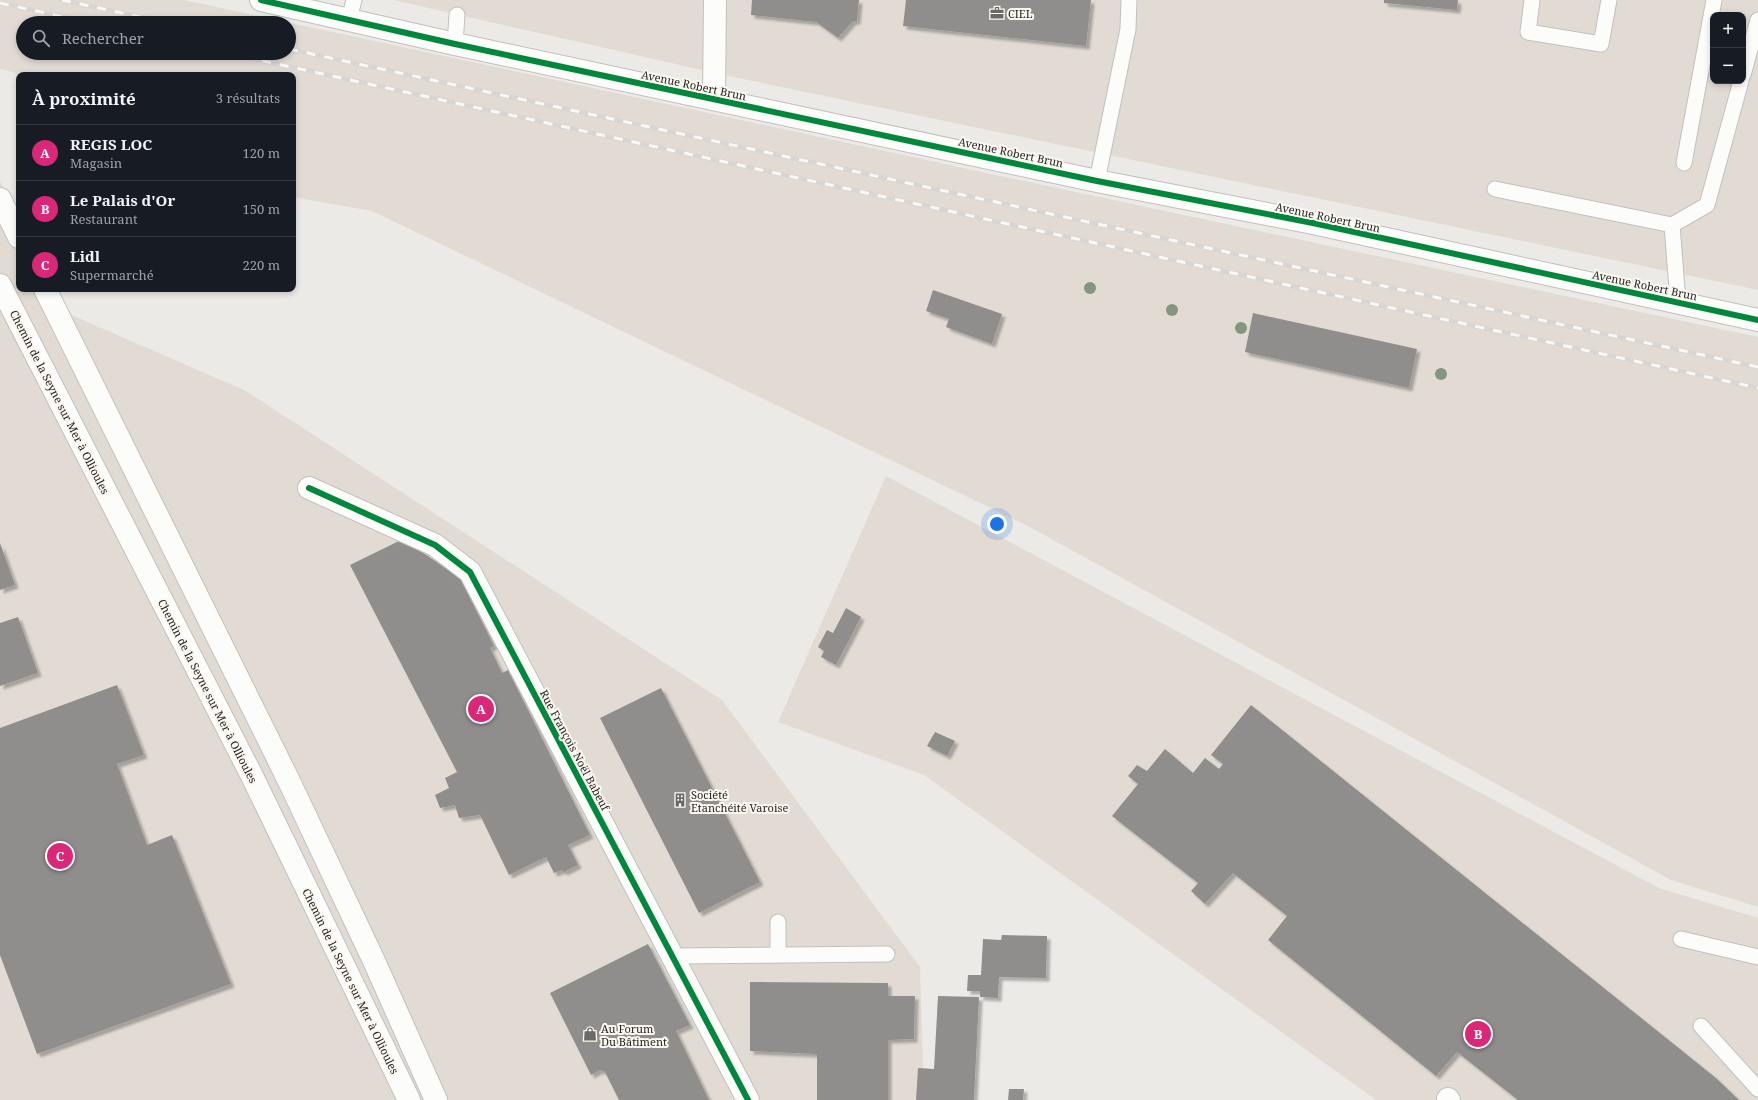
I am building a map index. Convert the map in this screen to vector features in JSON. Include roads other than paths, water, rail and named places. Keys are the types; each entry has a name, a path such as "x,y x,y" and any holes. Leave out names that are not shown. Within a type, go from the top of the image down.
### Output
{"street":[{"name":"Avenue Robert Brun","path":"261,0 351,10 455,44 1097,181 1313,223 1758,320"},
{"path":"714,99 715,0"},
{"path":"0,198 16,231"},
{"name":"Chemin de la Seyne sur Mer à Ollioules","path":"0,285 252,776 409,1100"},
{"path":"46,292 288,779 374,961 436,1100"},
{"name":"Rue François Noël Babeuf","path":"308,488 435,545 470,572 748,1100"},
{"path":"374,961 448,1100"}],"lane":[{"path":"1097,181 1128,29 1129,0"},
{"path":"1532,0 1528,32 1602,44 1609,0"},
{"path":"1684,163 1714,0"},
{"path":"455,44 458,14"},
{"path":"1746,64 1758,20"},
{"path":"1495,189 1672,226 1707,205 1740,84"},
{"path":"1672,226 1678,302"},
{"path":"778,922 778,955"},
{"path":"1681,939 1758,957"},
{"path":"672,956 887,954"},
{"path":"1701,1026 1758,1089"}],"railway":[{"path":"62,0 136,16"},
{"path":"0,3 58,16"},
{"path":"296,51 1758,367"},
{"path":"259,60 1758,388"}],"place":[{"name":"CIEL","path":"997,13"},
{"name":"REGIS LOC","path":"481,709"},
{"name":"Société Etanchéité Varoise","path":"680,800"},
{"name":"Lidl","path":"60,856"},
{"name":"Au Forum Du Bâtiment","path":"590,1034"},
{"name":"Le Palais d'Or","path":"1478,1034"}]}
